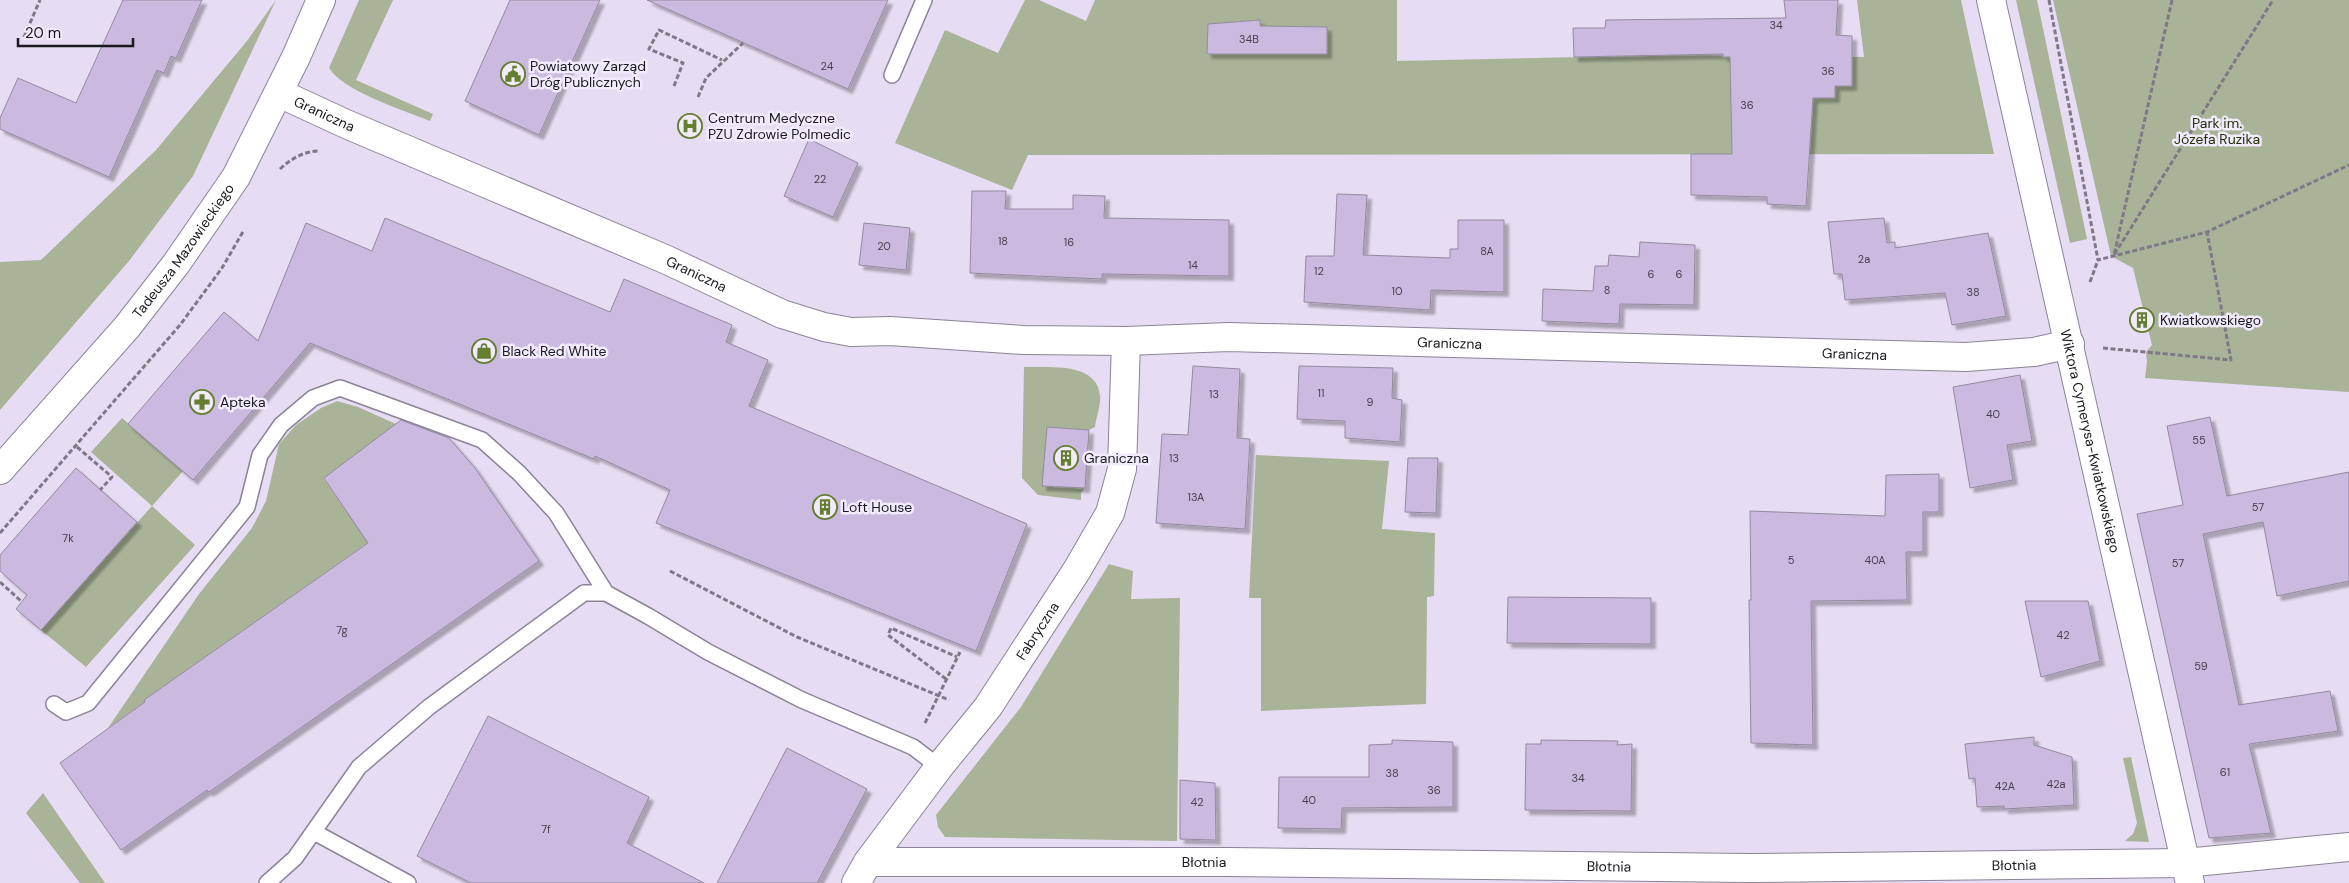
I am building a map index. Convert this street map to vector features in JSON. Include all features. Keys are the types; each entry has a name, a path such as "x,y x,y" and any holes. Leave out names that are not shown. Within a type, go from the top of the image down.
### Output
{"street":[{"name":"Tadeusza Mazowieckiego","path":"0,470 127,327 176,264 236,177 279,93 321,0"},
{"name":"Wiktora Cymerysa-Kwiatkowskiego","path":"1991,0 2188,873"},
{"name":"Graniczna","path":"279,93 346,124 667,260 790,317 851,332 890,331 1024,340 1126,341 1229,337 1966,357 2034,352 2070,344"},
{"name":"Fabryczna","path":"862,872 940,767 988,707 1072,578 1110,513 1122,470 1126,341"},
{"name":"Błotnia","path":"862,872 1229,862 2188,873 2208,863 2349,847"}],"lane":[{"path":"892,75 924,0"},
{"path":"54,704 66,712 88,703 246,507 260,454 281,425 312,398 340,388 482,440 519,473 556,513 594,570 606,593"},
{"path":"267,883 295,858 359,767 429,707 584,593 606,593 708,652 802,700 913,747 940,767"},
{"path":"314,832 408,883"}],"path":[{"path":"24,37 40,0"},
{"path":"2049,0 2098,260 2207,232 2349,165"},
{"path":"2114,255 2172,0"},
{"path":"2114,255 2273,0"},
{"path":"674,86 683,63 649,49 659,30 722,60"},
{"path":"698,97 706,78 722,60 743,43"},
{"path":"273,176 297,156 311,151 329,150"},
{"path":"0,533 77,447 180,325 222,268 246,225"},
{"path":"2100,347 2230,360 2207,232"},
{"path":"77,447 112,478 100,490"},
{"path":"670,571 797,637 954,702"},
{"path":"0,582 22,602"},
{"path":"946,679 888,635 891,628 957,657"},
{"path":"939,696 960,652"}],"green space":[{"path":"276,0 193,176 129,261 0,410 0,262 41,260 156,150 247,41"},
{"path":"359,0 393,0 356,80 433,114 430,121 360,92 336,76 329,68"},
{"path":"1025,0 1039,0 1086,21 1095,0 1397,0 1397,61 1669,55 1864,57 1857,0 1961,0 1994,154 1028,155 1012,190 895,143 945,30 998,53"},
{"path":"2016,0 2037,0 2087,239 2070,243"},
{"name":"Park im. Józefa Ruzika","path":"2053,0 2349,0 2349,392 2145,378 2146,352 2152,345 2133,268 2111,256"},
{"path":"1024,367 1070,369 1090,377 1097,385 1100,403 1095,427 1089,430 1085,488 1081,493 1081,500 1038,495 1022,478"},
{"path":"337,401 358,407 396,424 324,479 348,514 397,483 416,509 144,700 145,702 108,728 199,594 252,528 266,501 279,444 296,425 321,408"},
{"path":"122,418 183,471 152,506 91,452"},
{"path":"1256,455 1389,461 1382,529 1435,533 1434,596 1427,597 1426,704 1261,711 1261,598 1249,598"},
{"path":"152,506 195,545 86,667 41,630"},
{"path":"1109,564 1133,571 1131,599 1180,598 1177,841 945,837 938,827 936,815 1021,707"},
{"path":"2131,757 2149,842 2125,841 2133,834 2137,823 2123,758"},
{"path":"43,793 105,883 80,883 26,813"}],"building":[{"path":"123,0 202,0 176,58 171,56 164,73 157,70 109,177 0,129 0,118 18,78 76,103"},
{"path":"510,0 600,0 539,135 465,101"},
{"path":"647,0 888,0 848,89"},
{"path":"1784,0 1838,0 1836,35 1852,36 1852,86 1835,86 1835,98 1813,98 1806,206 1767,204 1767,197 1691,195 1691,154 1732,154 1730,57 1723,57 1723,54 1574,57 1573,28 1605,28 1606,20 1786,18"},
{"path":"1260,20 1260,26 1327,27 1327,54 1207,54 1208,24"},
{"path":"809,139 858,163 833,217 784,196"},
{"path":"972,191 1006,191 1005,209 1073,209 1073,195 1105,196 1104,218 1229,220 1229,276 1102,274 1102,279 970,273"},
{"path":"1337,194 1367,195 1363,255 1450,258 1450,249 1458,249 1458,220 1504,220 1504,292 1431,290 1430,310 1304,302 1306,256 1334,256"},
{"path":"385,218 610,312 624,279 732,325 726,342 768,360 749,406 1027,524 976,651 656,523 670,490 595,456 594,459 310,343 193,480 128,424 224,312 258,341 306,223 372,251"},
{"path":"1884,218 1887,243 1895,242 1895,248 1988,233 2006,316 1952,325 1945,293 1845,300 1842,274 1834,274 1828,222"},
{"path":"864,223 910,228 906,270 859,265"},
{"path":"1640,242 1695,245 1694,305 1620,304 1619,324 1542,321 1543,289 1593,291 1595,266 1608,266 1609,255 1639,257"},
{"path":"1193,366 1240,369 1237,438 1250,439 1245,529 1156,523 1162,434 1188,435"},
{"path":"1299,366 1393,368 1392,398 1402,400 1400,442 1345,438 1345,421 1297,419"},
{"path":"2020,375 2032,441 2007,445 2013,480 1970,488 1953,387"},
{"path":"2210,417 2227,496 2349,472 2349,581 2277,596 2263,522 2203,534 2239,705 2330,691 2338,731 2249,744 2271,833 2209,838 2137,514 2183,505 2167,426"},
{"path":"401,420 449,438 475,468 539,561 209,792 207,790 121,850 60,763 145,702 144,700 368,543 324,478"},
{"name":"Graniczna","path":"1047,427 1089,430 1085,488 1042,486"},
{"path":"1408,458 1438,458 1436,513 1405,512"},
{"path":"76,468 137,522 41,630 16,609 27,595 0,571 0,555"},
{"path":"1939,474 1939,512 1923,512 1923,552 1906,552 1907,600 1811,601 1813,745 1751,743 1750,511 1885,516 1886,475"},
{"path":"1508,597 1651,598 1651,644 1507,643"},
{"path":"2025,601 2088,601 2100,661 2041,677"},
{"path":"488,716 649,797 627,843 704,883 471,883 417,856"},
{"path":"2034,737 2034,745 2072,757 2074,805 2004,809 2004,806 1977,807 1975,778 1969,779 1965,744"},
{"path":"1392,740 1453,742 1453,807 1342,808 1341,829 1278,828 1279,777 1369,777 1369,745 1392,744"},
{"path":"1541,740 1618,741 1617,745 1632,744 1631,811 1525,810 1526,744 1541,744"},
{"path":"787,748 867,789 817,883 717,883"},
{"path":"1180,780 1215,783 1216,840 1180,839"}],"place":[{"name":"Powiatowy Zarząd Dróg Publicznych","path":"513,74"},
{"name":"Centrum Medyczne PZU Zdrowie Polmedic","path":"690,126"},
{"name":"Kwiatkowskiego","path":"2142,320"},
{"name":"Black Red White","path":"484,351"},
{"name":"Apteka","path":"202,402"},
{"name":"Graniczna","path":"1066,458"},
{"name":"Loft House","path":"825,507"}]}
